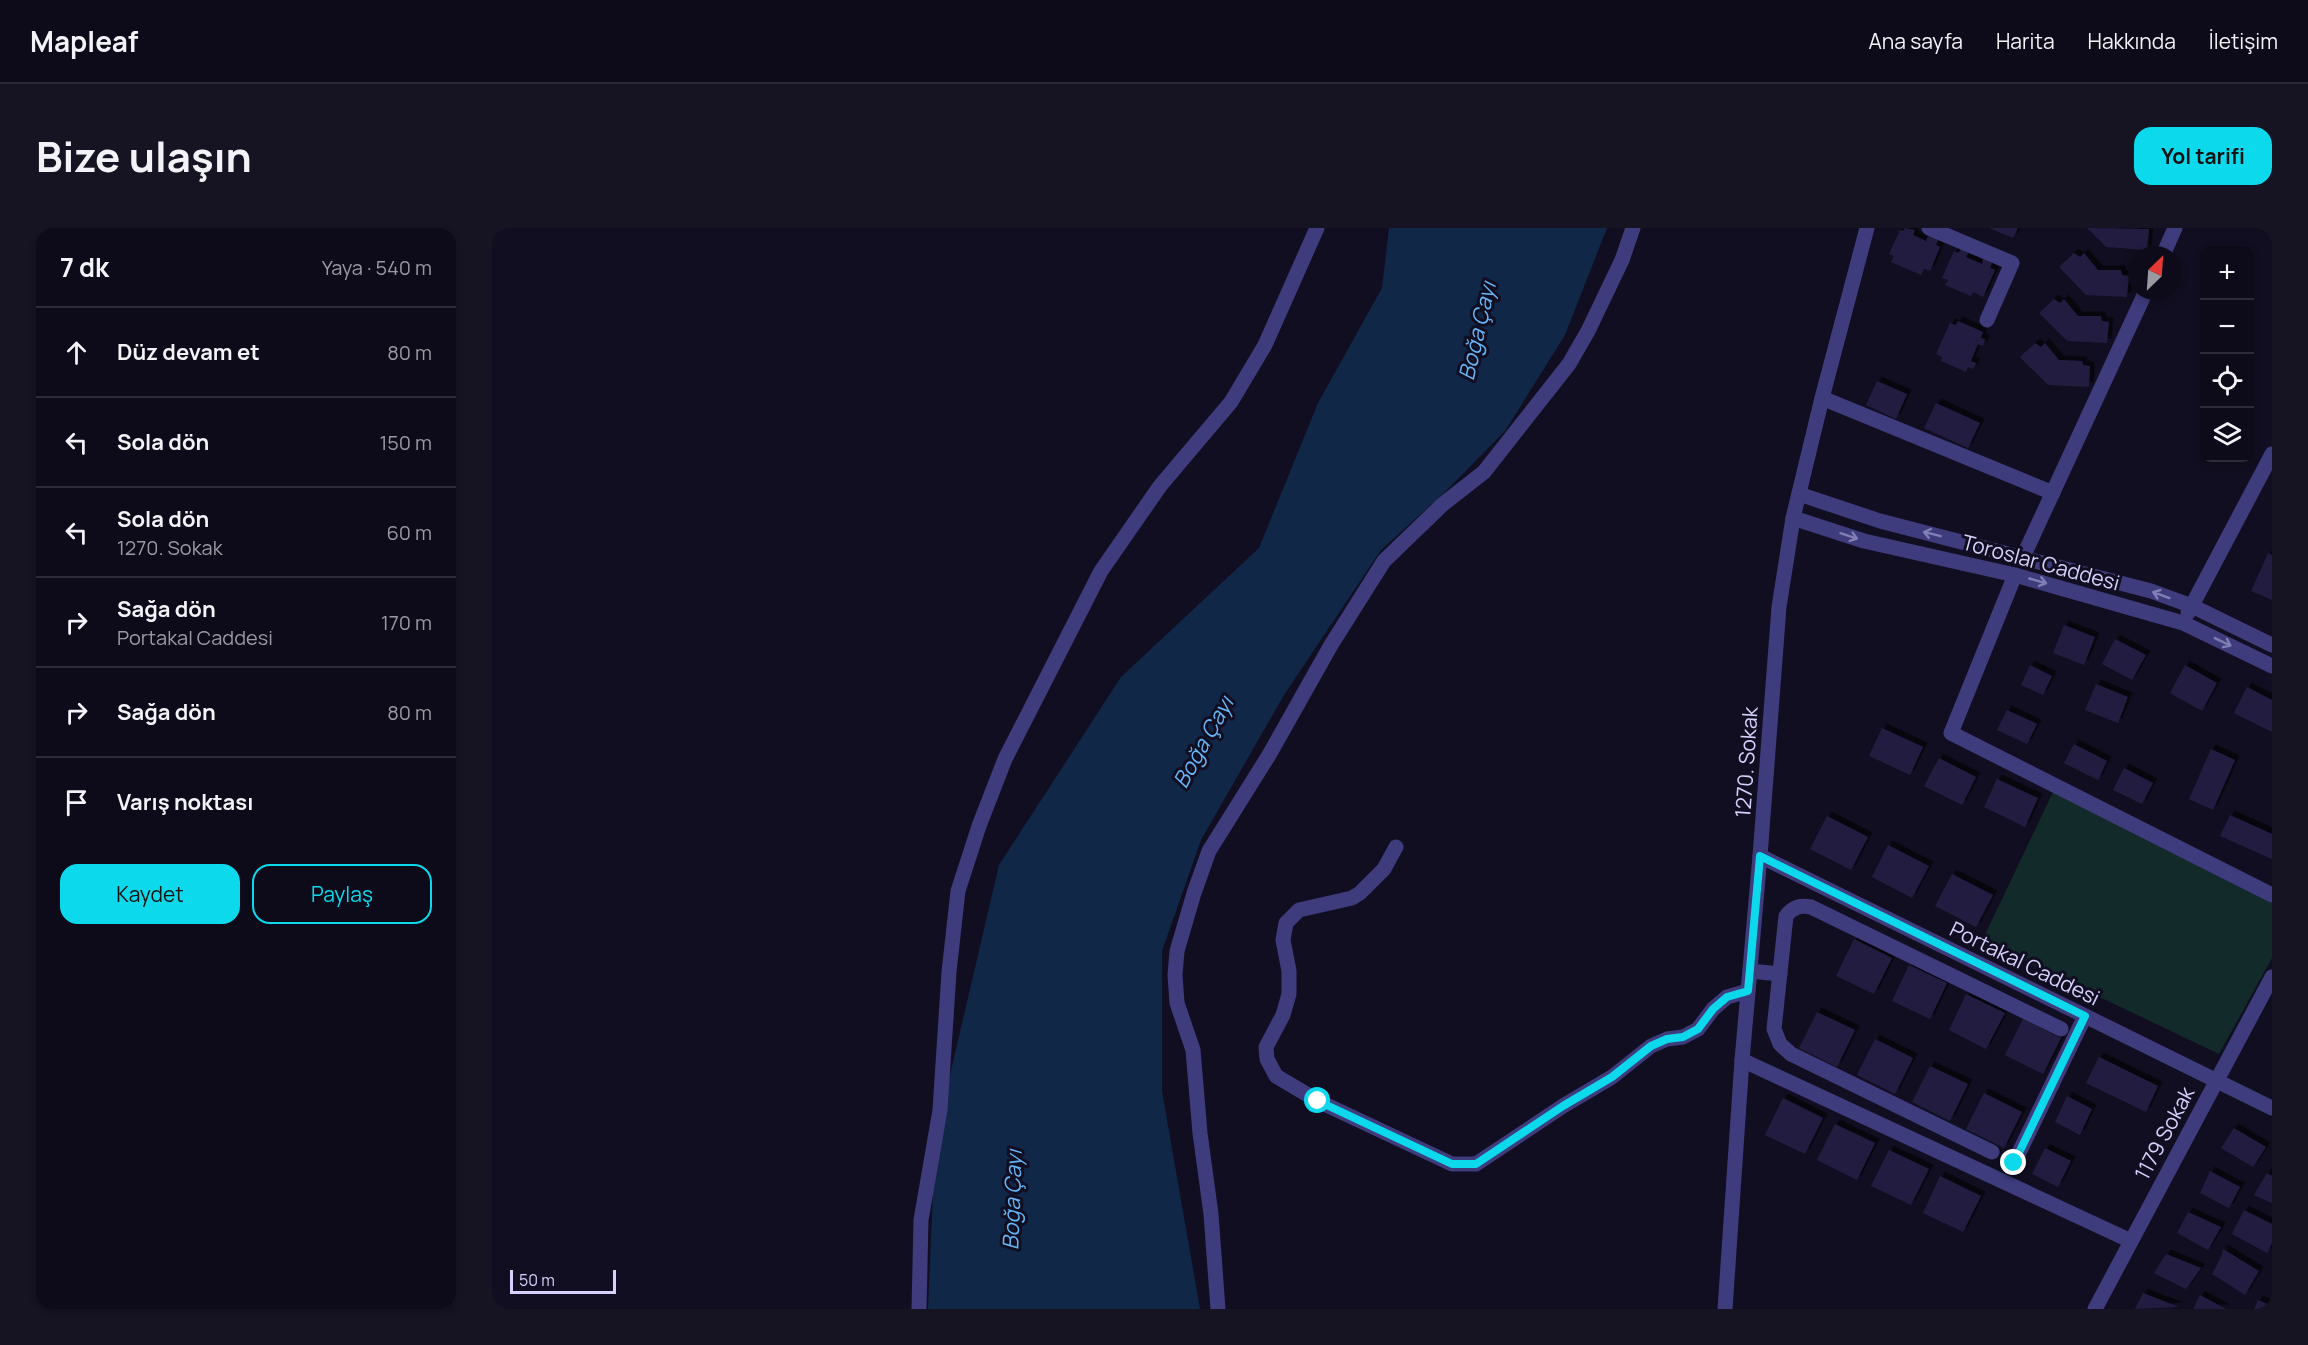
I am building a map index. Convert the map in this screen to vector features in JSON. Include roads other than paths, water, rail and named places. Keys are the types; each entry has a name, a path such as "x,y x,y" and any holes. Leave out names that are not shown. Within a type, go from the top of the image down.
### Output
{"street":[{"path":"919,1309 921,1220 940,1110 949,972 958,891 979,826 1005,759 1101,572 1160,486 1231,402 1265,345 1317,228"},
{"path":"1218,1309 1211,1214 1200,1133 1193,1050 1178,1003 1175,975 1178,951 1194,893 1209,851 1269,755 1331,645 1384,561 1442,505 1484,472 1569,364 1588,332 1622,260 1633,228"},
{"name":"1270. Sokak","path":"1725,1309 1742,1060 1779,607 1793,518 1867,228"},
{"path":"1929,228 2012,263 1987,320"},
{"path":"2167,246 2175,228"},
{"path":"2023,557 2142,300"},
{"path":"1822,398 2053,493"},
{"path":"2183,623 2272,454"},
{"name":"Toroslar Caddesi","path":"1799,494 1880,521 2151,591 2192,606 2272,645"},
{"name":"Toroslar Caddesi","path":"1793,518 1864,541 2015,575 2183,623 2272,666"},
{"path":"2015,575 1951,733 2272,895"},
{"path":"1396,847 1384,869 1360,893 1352,898 1299,910 1286,922 1283,940 1289,971 1288,994 1283,1015 1266,1047 1267,1059 1272,1070 1281,1080 1318,1101 1452,1164 1476,1164 1563,1106 1612,1077 1651,1046 1667,1039 1683,1037 1698,1029 1713,1009 1727,997 1748,991"},
{"name":"Portakal Caddesi","path":"1760,856 2272,1108"},
{"path":"1992,1152 1785,1050 1776,1037 1774,1029 1786,916 1794,909 1805,906 2061,1029"},
{"path":"1750,971 1780,974"},
{"name":"1179 Sokak","path":"2095,1309 2215,1080 2272,977"},
{"path":"2014,1163 2085,1016"},
{"path":"1742,1060 2131,1241"}],"water":[{"name":"Boğa Çayı","path":"1389,228 1607,228 1565,335 1505,431 1444,493 1381,550 1284,695 1201,840 1162,951 1162,1091 1200,1309 928,1309 934,1168 946,1092 999,865 1121,677 1259,548 1318,403 1382,288"}]}
